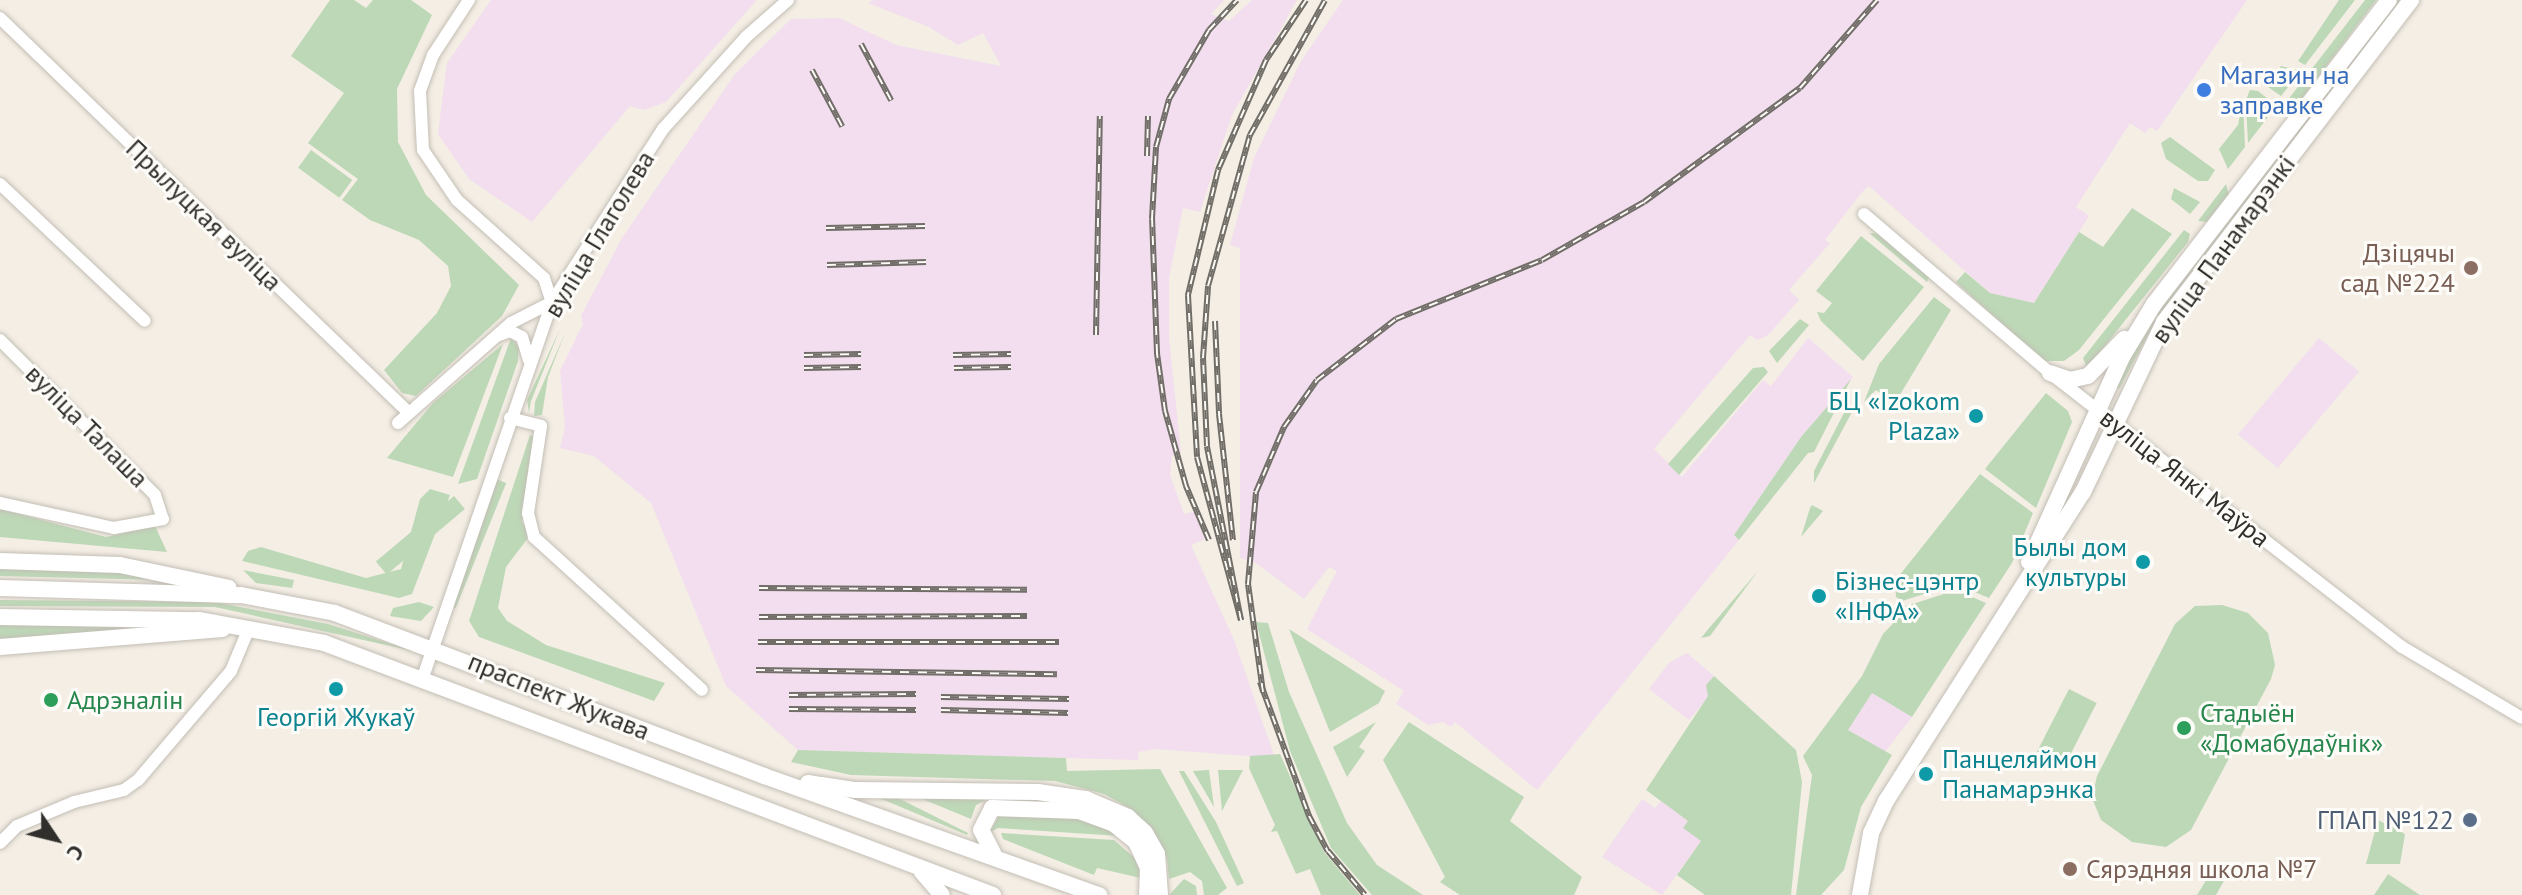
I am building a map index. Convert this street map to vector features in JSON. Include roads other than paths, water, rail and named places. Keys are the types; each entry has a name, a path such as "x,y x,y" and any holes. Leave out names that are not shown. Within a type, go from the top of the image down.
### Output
{"main road":[{"name":"вуліца Панамарэнкі","path":"2012,596 2097,411 2154,304 2389,0"},
{"name":"вуліца Панамарэнкі","path":"1860,895 1871,833 1886,801 2012,596 2076,503 2113,422 2173,309 2411,0"},
{"path":"2050,373 2070,380 2088,376 2154,304"},
{"path":"0,561 156,570 226,585 241,595"},
{"name":"праспект Жукава","path":"0,588 241,595 335,613 433,646 764,776 994,855 1099,895"},
{"name":"праспект Жукава","path":"0,617 146,617 246,628 324,643 423,677 993,895"},
{"path":"0,647 246,628"},
{"path":"764,776 855,790 1038,792 1086,799 1128,817 1145,833 1157,854 1160,895"},
{"path":"994,855 981,830 992,808 1079,811 1114,824 1136,842 1148,868 1147,895"},
{"path":"915,865 942,895"}],"street":[{"path":"398,423 493,338 533,308 552,302 544,278 457,200 423,150 420,91 433,55 469,0"},
{"name":"вуліца Глаголева","path":"423,677 552,302 663,129 746,37 788,0"},
{"name":"Прылуцкая вуліца","path":"0,18 408,412"},
{"path":"0,184 145,321"},
{"name":"вуліца Янкі Маўра","path":"1864,214 2097,411 2402,647 2522,718"},
{"path":"493,338 510,331 522,337 528,367"},
{"name":"вуліца Талаша","path":"0,340 155,495 163,519 114,528 0,503"},
{"path":"510,418 541,426 528,513 534,537 702,690"},
{"path":"0,843 17,826 74,802 124,790 138,780 231,671 246,628"}],"railway":[{"path":"1209,540 1186,486 1165,411 1157,353 1152,219 1156,147 1169,99 1209,30 1237,0"},
{"path":"1306,0 1266,60 1218,170 1188,295 1197,457 1241,620 1207,446 1203,358 1208,286 1250,135 1325,0"},
{"path":"1263,692 1248,584 1256,492 1284,427 1317,380 1396,319 1542,260 1644,202 1800,88 1877,0"},
{"path":"861,44 891,100"},
{"path":"812,70 842,126"},
{"path":"1096,335 1100,116"},
{"path":"1147,156 1148,116"},
{"path":"826,228 925,226"},
{"path":"827,265 926,262"},
{"path":"1215,321 1219,414 1233,540"},
{"path":"804,355 861,354"},
{"path":"953,355 1011,354"},
{"path":"804,368 861,367"},
{"path":"954,368 1011,367"},
{"path":"759,588 1027,590"},
{"path":"759,617 1027,616"},
{"path":"758,642 1059,642"},
{"path":"756,670 1057,674"},
{"path":"1260,682 1309,816 1328,851 1365,895"},
{"path":"789,695 916,694"},
{"path":"941,697 1069,699"},
{"path":"789,709 916,710"},
{"path":"941,710 1068,713"}],"place":[{"name":"Магазин на заправке","path":"2204,90"},
{"name":"Дзіцячы сад №224","path":"2471,268"},
{"name":"БЦ «Izokom Plaza»","path":"1976,416"},
{"name":"Былы дом культуры","path":"2143,562"},
{"name":"Бізнес-цэнтр «ІНФА»","path":"1819,596"},
{"name":"Георгій Жукаў","path":"336,689"},
{"name":"Адрэналін","path":"51,700"},
{"name":"Стадыён «Домабудаўнік»","path":"2184,728"},
{"name":"Панцеляймон Панамарэнка","path":"1926,774"},
{"name":"ГПАП №122","path":"2470,820"},
{"name":"Сярэдняя школа №7","path":"2070,869"}]}
